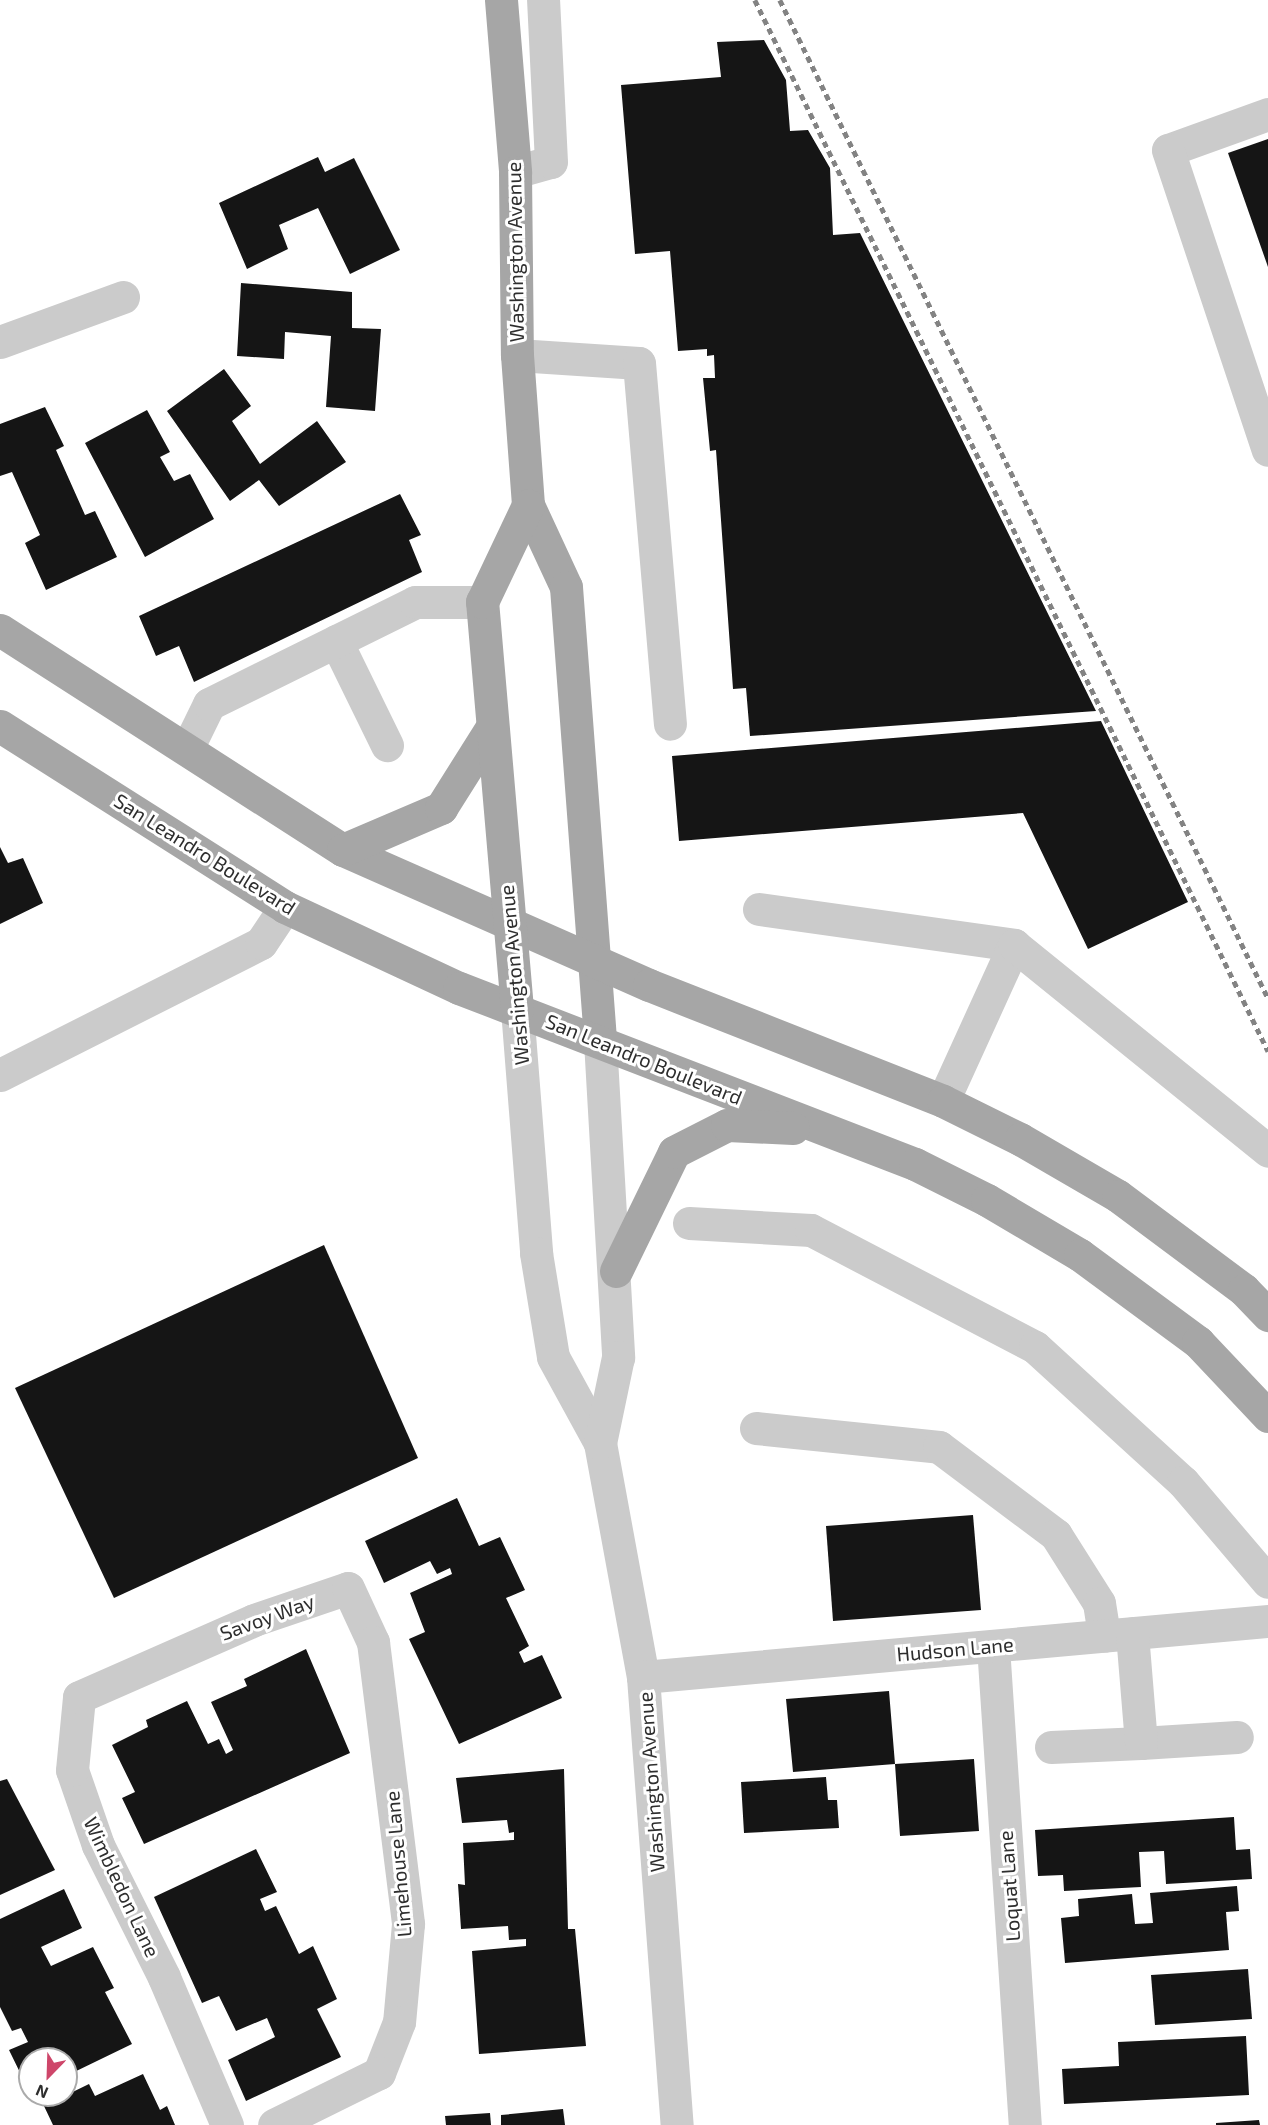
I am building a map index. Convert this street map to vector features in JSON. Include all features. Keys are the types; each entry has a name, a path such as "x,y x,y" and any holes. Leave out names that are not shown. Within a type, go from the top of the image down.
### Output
{"main road":[{"name":"Washington Avenue","path":"501,0 515,171 517,355 528,505 566,587 600,1041"},
{"name":"Washington Avenue","path":"517,1009 482,602 528,505"},
{"path":"0,630 343,850 510,926 944,1101 1118,1196 1244,1290 1268,1315"},
{"name":"San Leandro Boulevard","path":"0,726 285,907 517,1009 915,1164 1080,1255 1198,1342 1268,1416"},
{"path":"343,850 441,808 492,727"},
{"path":"616,1271 674,1152 727,1125 822,1129"}],"street":[{"path":"515,171 551,162 543,0"},
{"path":"1268,114 1168,150 1268,450"},
{"path":"0,342 123,297"},
{"path":"517,355 639,363 670,723"},
{"path":"187,749 209,704 415,602 482,602"},
{"path":"336,641 387,745"},
{"path":"0,1075 261,943 285,907"},
{"path":"759,909 1014,945 1268,1151"},
{"path":"944,1101 1014,945"},
{"name":"Washington Avenue","path":"517,1009 536,1253 553,1358 600,1443 643,1677 677,2125"},
{"name":"Washington Avenue","path":"600,1041 616,1271 618,1357 600,1443"},
{"path":"689,1223 811,1230 1035,1347 1183,1482 1268,1582"},
{"path":"756,1428 939,1447 1056,1535 1118,1635 1141,1743"},
{"name":"Savoy Way","path":"132,1670 348,1588 373,1642"},
{"name":"Hudson Lane","path":"643,1677 1268,1621"},
{"name":"Limehouse Lane","path":"274,2125 379,2073 399,2022 408,1924 373,1642"},
{"name":"Loquat Lane","path":"993,1646 1025,2125"},
{"name":"Wimbledon Lane","path":"132,1670 79,1697 72,1770 98,1845 164,1977 227,2125"},
{"path":"1051,1747 1237,1737"}],"building":[{"path":"764,40 786,80 790,131 808,130 830,168 833,235 860,233 1096,711 750,736 746,688 733,689 716,450 710,451 703,378 715,378 714,355 707,356 707,349 678,351 670,251 635,254 621,85 721,77 717,42"},
{"path":"1268,139 1268,267 1228,153"},
{"path":"318,157 325,172 354,158 400,250 350,274 318,208 279,225 288,249 247,269 219,203"},
{"path":"241,283 352,292 352,328 381,329 375,411 326,407 331,336 285,332 284,359 237,356"},
{"path":"224,369 251,406 232,421 260,464 317,421 346,462 279,506 259,480 230,501 167,411"},
{"path":"45,407 64,446 56,450 85,515 95,511 117,557 46,590 25,543 40,535 12,472 0,476 0,424"},
{"path":"147,410 170,452 160,457 174,481 190,474 214,519 145,557 85,443"},
{"path":"400,494 421,535 409,540 422,572 194,682 179,646 156,656 139,616"},
{"path":"1101,721 1188,902 1088,949 1023,813 679,841 672,756"},
{"path":"0,847 8,863 23,858 43,903 0,924"},
{"path":"324,1245 418,1458 114,1598 15,1388"},
{"path":"457,1498 479,1546 500,1537 525,1590 506,1598 529,1646 519,1652 524,1663 542,1655 562,1698 459,1744 409,1639 425,1632 410,1593 452,1574 450,1568 437,1574 430,1561 384,1583 365,1541"},
{"path":"973,1515 981,1610 833,1621 826,1526"},
{"path":"306,1649 350,1753 144,1844 122,1798 135,1792 112,1745 148,1727 146,1720 187,1701 208,1744 219,1739 226,1754 233,1750 211,1702 247,1686 244,1679"},
{"path":"889,1691 895,1764 793,1772 786,1699"},
{"path":"974,1759 979,1831 900,1836 895,1764"},
{"path":"564,1769 568,1929 575,1929 586,2046 479,2054 472,1951 526,1946 526,1939 509,1940 508,1926 461,1929 458,1884 465,1885 463,1843 514,1840 514,1832 509,1833 507,1820 462,1823 456,1778"},
{"path":"826,1777 828,1800 837,1800 839,1828 744,1833 741,1782"},
{"path":"7,1779 55,1870 0,1895 0,1781"},
{"path":"1234,1817 1236,1850 1250,1849 1252,1879 1166,1884 1164,1851 1139,1852 1141,1887 1064,1891 1063,1875 1038,1876 1035,1830"},
{"path":"256,1849 277,1892 260,1899 265,1911 276,1906 299,1954 313,1946 337,1999 317,2009 341,2057 246,2101 228,2060 275,2037 267,2018 236,2031 219,1996 202,2003 154,1897"},
{"path":"1237,1886 1239,1911 1226,1912 1229,1950 1065,1963 1061,1918 1079,1916 1078,1899 1132,1894 1135,1924 1153,1923 1150,1893"},
{"path":"64,1889 82,1928 41,1947 51,1966 93,1947 114,1988 105,1992 132,2044 78,2070 78,2047 18,2047 18,2068 9,2050 28,2042 21,2028 12,2031 0,2007 0,1919"},
{"path":"1248,1969 1252,2019 1155,2025 1151,1975"},
{"path":"1246,2036 1249,2095 1064,2104 1062,2069 1119,2066 1118,2042"},
{"path":"143,2074 160,2110 167,2106 175,2125 53,2125 44,2107 78,2107 78,2089 89,2084 95,2096"},
{"path":"563,2109 565,2125 501,2125 501,2115"},
{"path":"490,2113 491,2125 446,2125 445,2116"},
{"path":"1259,2120 1260,2125 1216,2125 1216,2123"}],"railway":[{"path":"755,0 1268,1051"},
{"path":"780,0 1268,998"}]}
